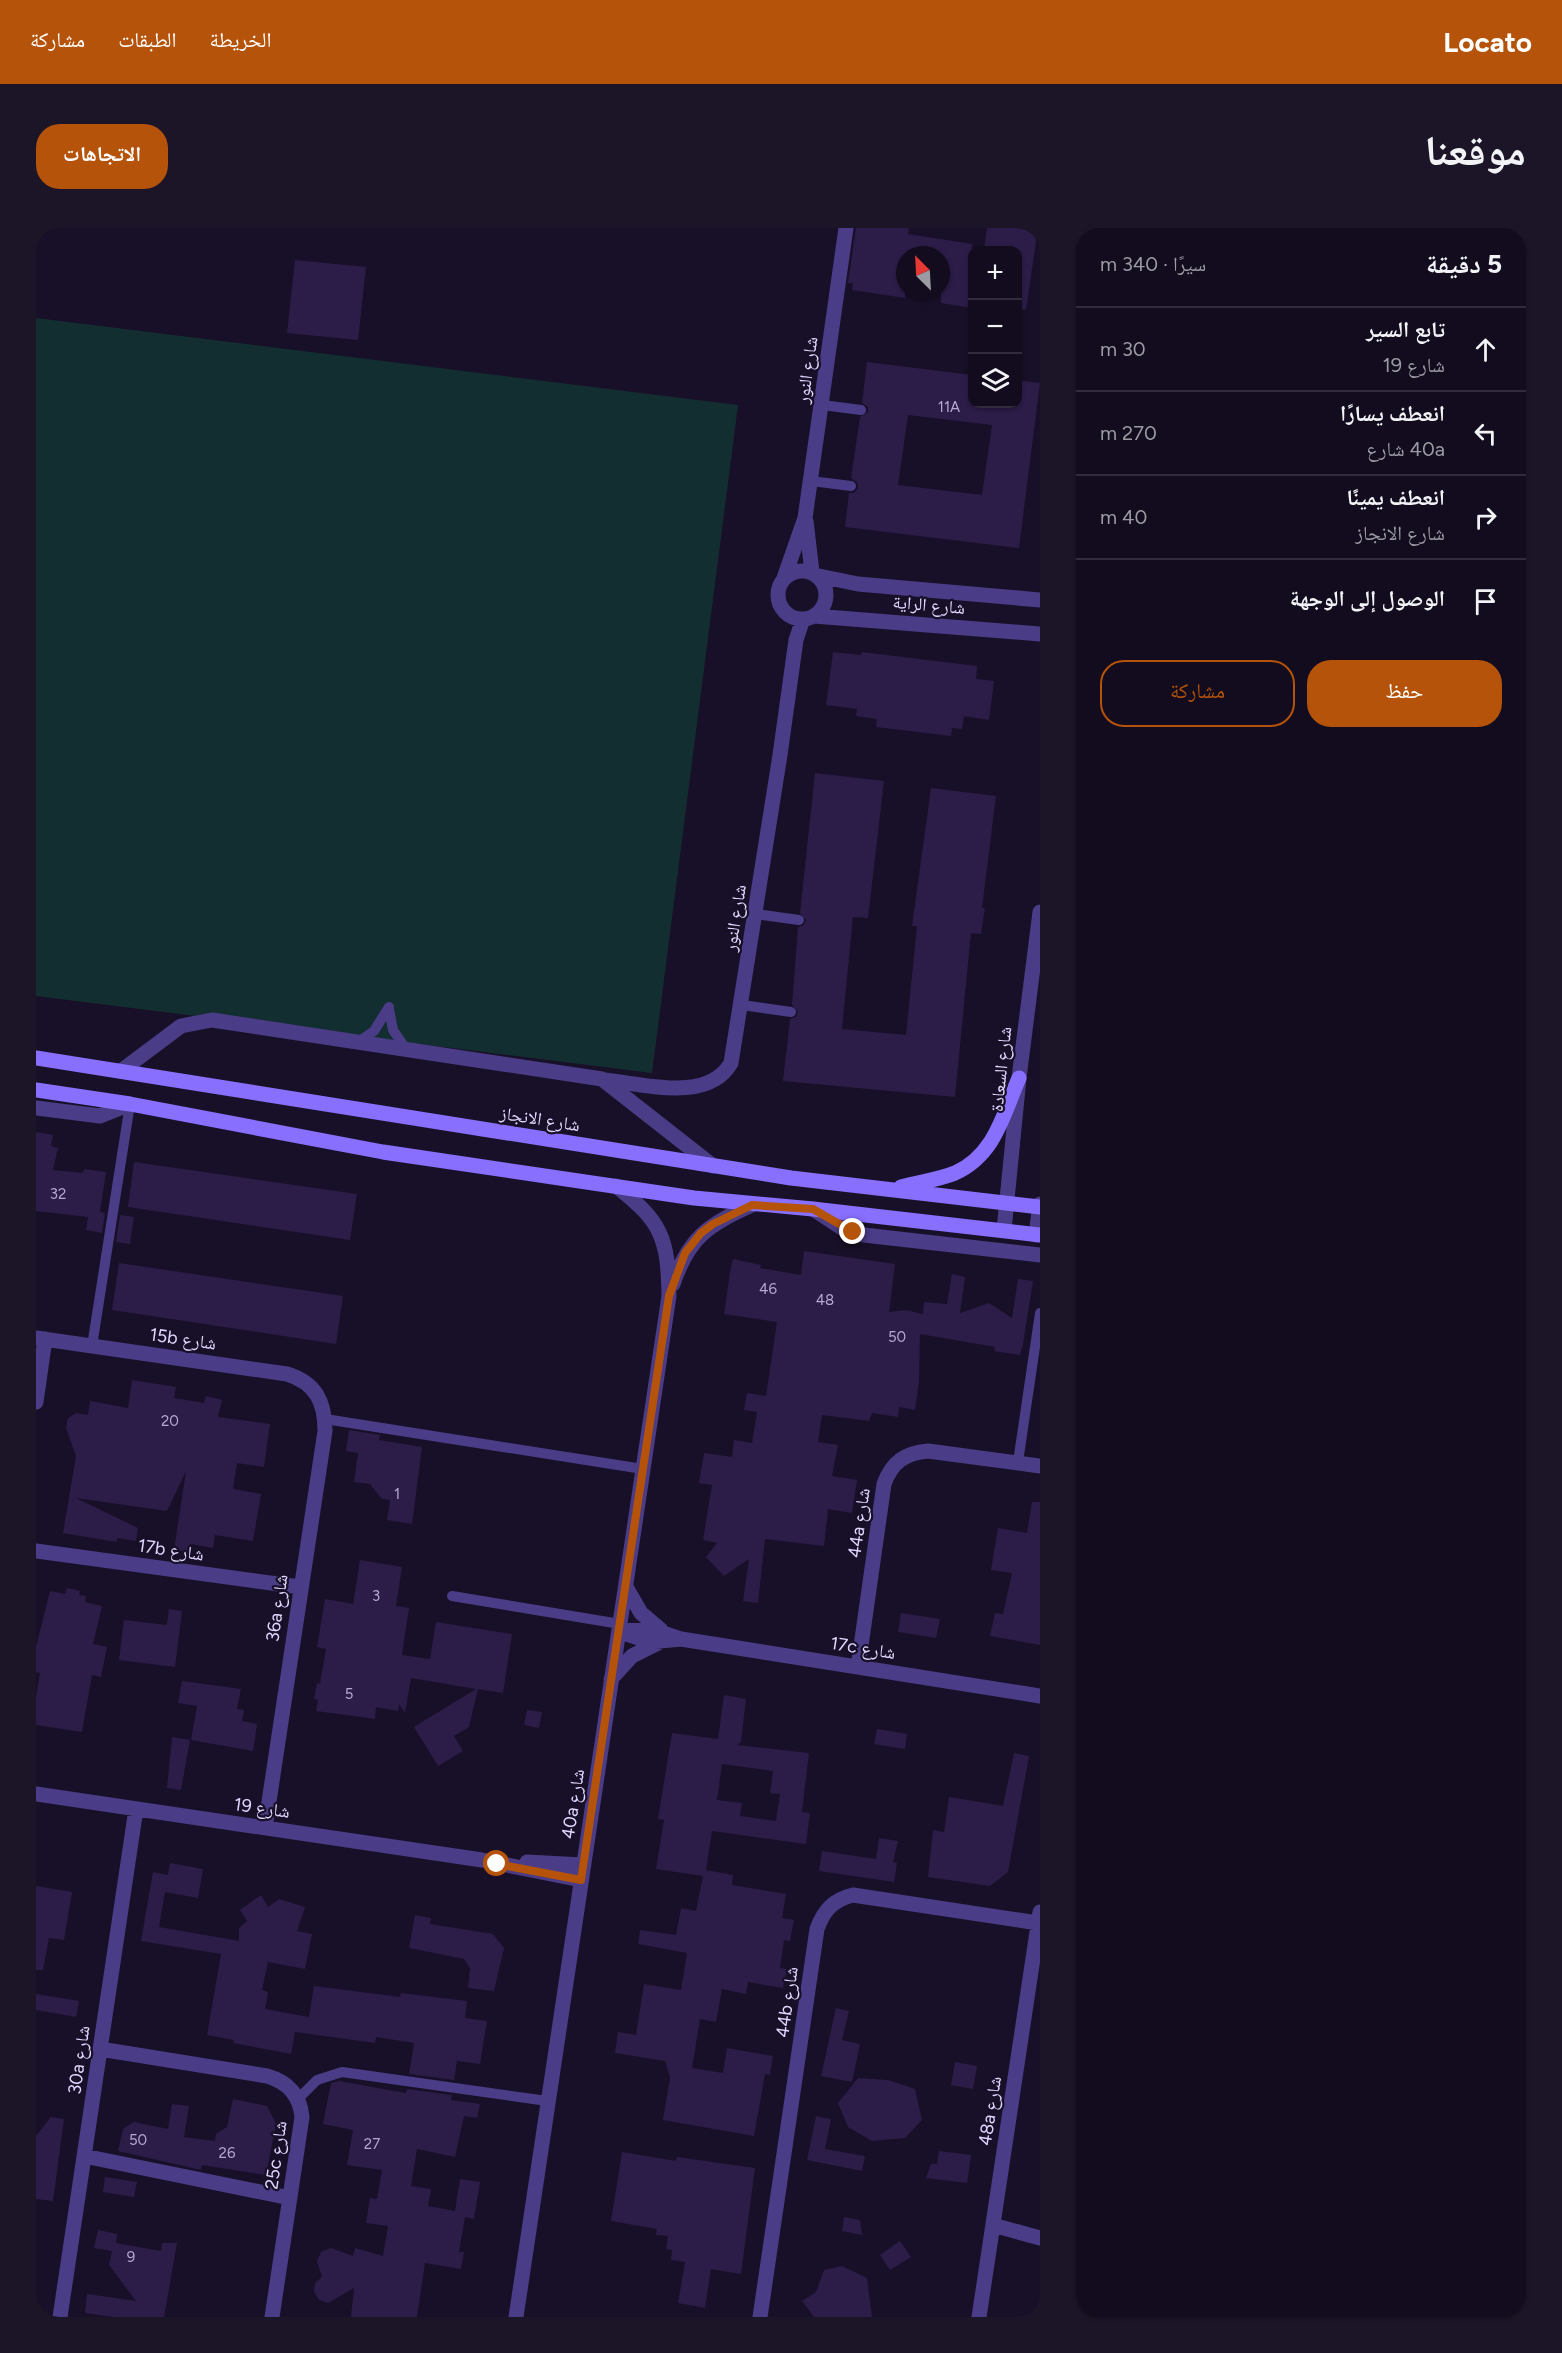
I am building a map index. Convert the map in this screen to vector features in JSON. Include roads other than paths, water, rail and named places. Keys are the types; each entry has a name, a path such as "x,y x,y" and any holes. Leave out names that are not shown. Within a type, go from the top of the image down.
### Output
{"street":[{"name":"شارع النور","path":"805,518 846,228"},
{"path":"805,518 815,574 826,590 827,597 824,605 802,617 780,606 778,599 780,584 805,518"},
{"path":"784,578 797,570 815,574"},
{"name":"شارع الراية","path":"815,574 858,584 1040,600"},
{"name":"شارع النور","path":"121,1071 181,1026 212,1020 602,1079 695,1088 720,1078 734,1056 796,640 802,617"},
{"name":"شارع الراية","path":"802,617 1040,634"},
{"name":"شارع السعادة","path":"1004,1230 1019,1078 1040,912"},
{"path":"36,1050 66,1063"},
{"name":"شارع الانجاز","path":"36,1058 713,1166 1006,1204 1040,1206"},
{"path":"892,1190 953,1173 977,1160 999,1129 1019,1078"},
{"path":"602,1079 713,1166"},
{"path":"36,1090 130,1104 384,1152 752,1205 813,1209 1038,1235 1040,1206"},
{"path":"36,1108 100,1116 130,1104"},
{"name":"40a شارع","path":"519,2316 547,2101 669,1296 669,1259 660,1233 646,1212 616,1186"},
{"name":"40a شارع","path":"669,1296 685,1253 701,1233 713,1224 752,1205"},
{"path":"813,1209 842,1228 864,1235 1040,1255"},
{"path":"36,1402 40,1338"},
{"name":"15b شارع","path":"40,1338 287,1374 300,1378 318,1395"},
{"name":"36a شارع","path":"265,1828 325,1419 318,1395"},
{"name":"44a شارع","path":"858,1667 884,1484 889,1470 900,1459 913,1452 928,1451 1040,1466"},
{"name":"17b شارع","path":"36,1551 300,1587"},
{"name":"17c شارع","path":"626,1587 641,1612 662,1637"},
{"name":"17c شارع","path":"619,1628 641,1628 662,1637 1040,1696"},
{"path":"611,1679 632,1656 662,1637"},
{"name":"شارع 19","path":"36,1794 482,1860 582,1872"},
{"name":"30a شارع","path":"60,2317 136,1809"},
{"name":"44b شارع","path":"760,2317 818,1929 828,1907 840,1898 860,1896 1039,1917"},
{"name":"48a شارع","path":"979,2317 1039,1917"},
{"name":"25c شارع","path":"100,2049 267,2076 280,2080 291,2088 298,2099 302,2117 272,2317"},
{"path":"84,2156 290,2198"},
{"path":"993,2226 1040,2238"}],"lane":[{"path":"822,405 861,410"},
{"path":"811,481 850,486"},
{"path":"756,914 799,920"},
{"path":"742,1005 791,1012"},
{"path":"358,1042 374,1031 389,1007 393,1030 406,1049"},
{"path":"92,1346 130,1104"},
{"path":"1018,1462 1040,1313"},
{"path":"325,1419 643,1469"},
{"path":"452,1596 619,1628"},
{"path":"298,2099 316,2080 342,2072 547,2101"}]}
